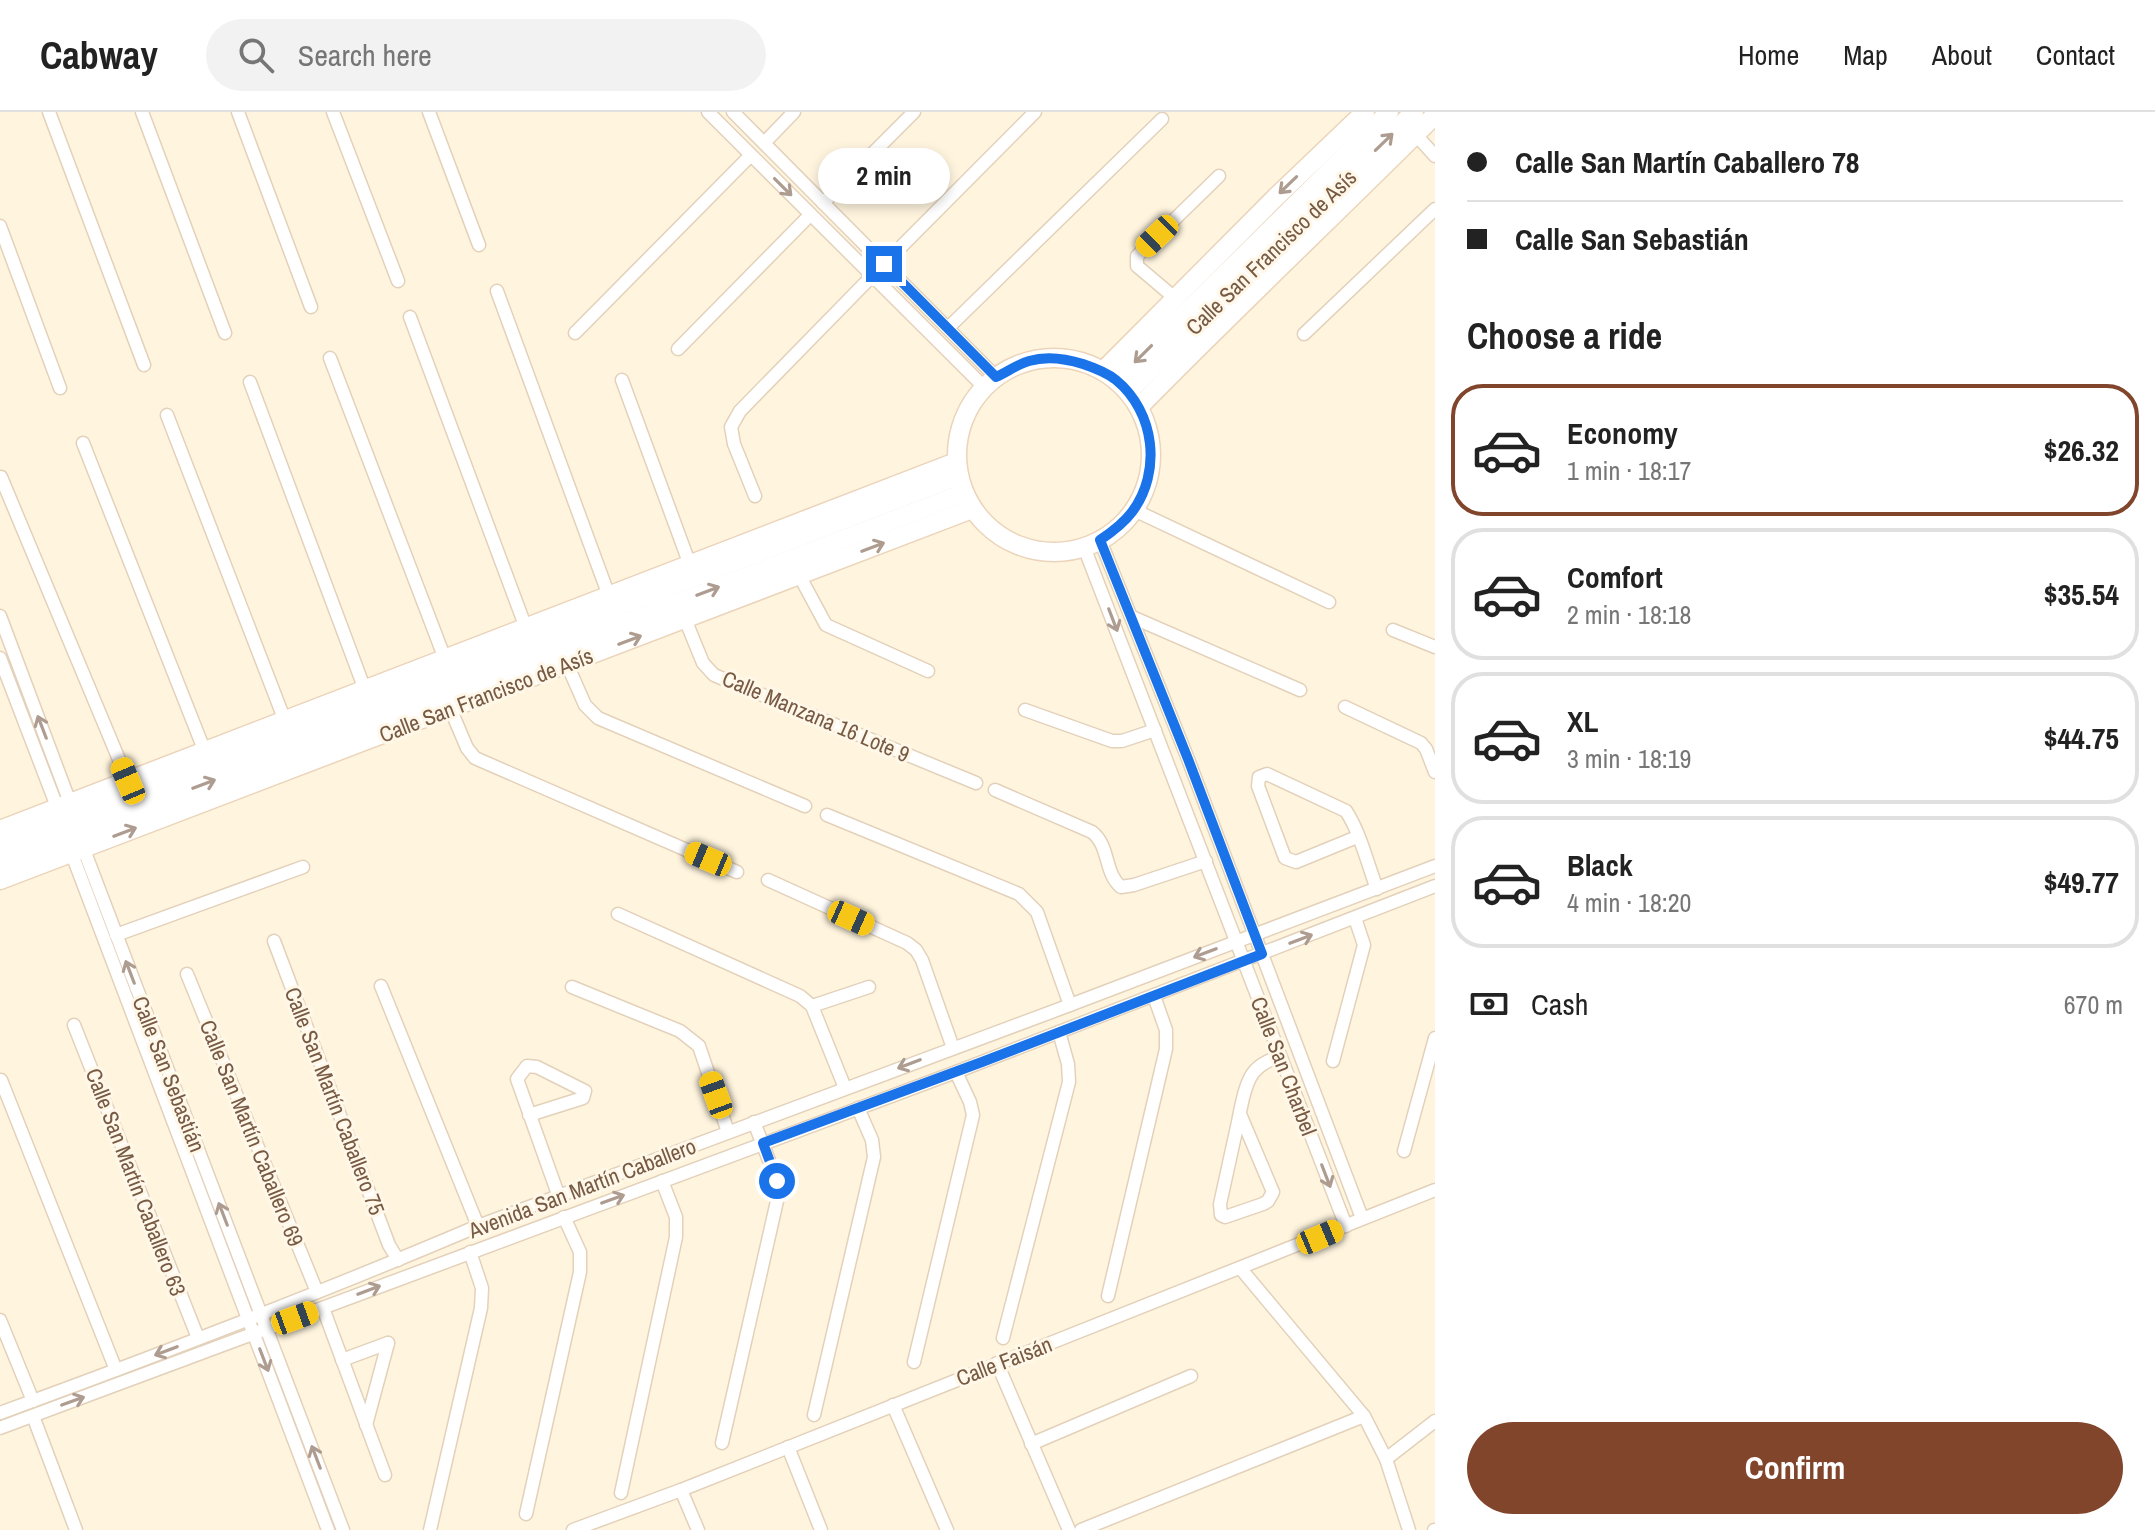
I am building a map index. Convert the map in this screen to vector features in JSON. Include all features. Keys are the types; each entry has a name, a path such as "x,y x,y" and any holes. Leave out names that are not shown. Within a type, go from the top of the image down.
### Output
{"street":[{"path":"49,112 144,365"},
{"path":"142,112 225,333"},
{"path":"238,112 311,307"},
{"path":"333,112 398,281"},
{"path":"429,112 479,245"},
{"path":"708,112 871,277 990,382"},
{"path":"733,112 948,328 990,382"},
{"path":"764,143 794,112"},
{"path":"823,203 914,112"},
{"path":"884,264 1035,112"},
{"name":"Calle San Francisco de Asís","path":"1122,388 1176,299 1365,112"},
{"name":"Calle San Francisco de Asís","path":"1122,388 1389,112"},
{"name":"Calle San Francisco de Asís","path":"1122,388 1414,112"},
{"name":"Calle San Francisco de Asís","path":"1122,388 1211,334 1435,115"},
{"path":"948,328 1162,119"},
{"path":"1416,135 1435,156"},
{"path":"575,333 751,155"},
{"path":"1176,299 1137,266 1137,256 1219,176"},
{"path":"1304,334 1435,209"},
{"path":"678,349 810,215"},
{"path":"0,226 60,388"},
{"path":"755,496 734,444 731,427 740,411 871,277"},
{"path":"497,291 609,596"},
{"path":"410,317 526,628"},
{"path":"330,358 445,659"},
{"path":"1067,359 1122,388 1151,440 1149,477 1134,510 1119,527 1092,544 1053,552 1022,547 994,532 963,485 962,422 990,382 1030,361 1067,359"},
{"path":"622,380 690,565"},
{"path":"250,382 365,690"},
{"path":"167,415 285,721"},
{"path":"83,443 205,752"},
{"path":"1,477 128,781"},
{"name":"Calle San Francisco de Asís","path":"0,880 128,781 690,565 963,485"},
{"name":"Calle San Francisco de Asís","path":"1,829 70,828 450,708 799,575 963,485"},
{"name":"Calle San Francisco de Asís","path":"0,862 70,828 963,485"},
{"path":"1134,510 1329,602"},
{"name":"Calle San Charbel","path":"1092,544 1132,617 1362,1218"},
{"name":"Calle San Charbel","path":"1092,544 1155,730 1346,1226"},
{"path":"799,575 826,625 928,671"},
{"name":"Calle San Sebastián","path":"0,616 70,828 328,1530"},
{"path":"1132,617 1300,690"},
{"name":"Calle Manzana 16 Lote 9","path":"685,619 703,663 714,675 976,783"},
{"path":"1393,630 1435,647"},
{"name":"Calle San Sebastián","path":"0,658 116,935 343,1530"},
{"path":"567,664 585,705 598,718 805,806"},
{"path":"1345,707 1421,743 1435,772"},
{"path":"450,708 467,748 475,758 737,872"},
{"path":"1025,710 1112,741 1122,741 1155,730"},
{"path":"1357,837 1296,862 1285,858 1258,786 1259,777 1267,774 1342,808 1349,815 1377,889"},
{"path":"995,790 1100,838 1116,884 1121,887 1206,861"},
{"path":"827,815 1019,894 1037,912 1070,1005"},
{"name":"Avenida San Martín Caballero","path":"0,1413 261,1314 478,1226 1435,866"},
{"path":"116,935 303,867"},
{"path":"768,880 907,943 916,950 953,1048"},
{"name":"Avenida San Martín Caballero","path":"0,1428 956,1072 1435,886"},
{"path":"618,914 800,996 812,1006 845,1088"},
{"path":"1333,1061 1364,945 1355,918"},
{"name":"Calle San Martín Caballero 75","path":"274,941 389,1245 398,1260"},
{"name":"Calle San Martín Caballero 69","path":"187,974 317,1292"},
{"path":"381,986 478,1226"},
{"path":"572,987 680,1031 699,1046 728,1132"},
{"path":"812,1006 869,987"},
{"path":"1108,1296 1166,1049 1166,1030 1154,996"},
{"name":"Calle San Martín Caballero 63","path":"74,1025 198,1338"},
{"path":"1003,1338 1069,1082 1068,1064 1059,1032"},
{"path":"1404,1151 1435,1038"},
{"path":"1240,1114 1273,1192 1263,1204 1225,1217 1221,1215 1220,1204 1240,1114 1249,1078 1268,1060 1280,1056"},
{"path":"529,1115 583,1098 585,1091 537,1067 527,1066 517,1079 529,1115 559,1197"},
{"path":"914,1362 973,1115 956,1072"},
{"path":"1,1080 116,1370"},
{"path":"814,1415 874,1157 872,1140 858,1108"},
{"path":"722,1443 777,1201 777,1181 754,1122"},
{"path":"621,1493 676,1237 676,1217 662,1181"},
{"name":"Calle Faisán","path":"577,1529 1435,1190"},
{"path":"526,1514 580,1272 580,1252 564,1217"},
{"path":"430,1530 481,1308 482,1288 470,1252"},
{"path":"1241,1269 1364,1416 1386,1459 1409,1530"},
{"path":"323,1308 385,1475"},
{"path":"0,1320 33,1401"},
{"path":"342,1360 388,1343 366,1425"},
{"path":"997,1363 1069,1530"},
{"path":"1031,1444 1191,1376"},
{"path":"893,1405 947,1530"},
{"path":"33,1416 76,1530"},
{"path":"1081,1530 1364,1416"},
{"path":"1386,1459 1435,1421"},
{"path":"788,1447 821,1530"},
{"path":"681,1490 698,1530"}],"route":[{"path":"777,1181 763,1143 1262,954 1100,540 1119,527 1134,510 1149,477 1151,440 1139,407 1128,392 1103,371 1067,359 1030,361 996,377 884,264"}]}
